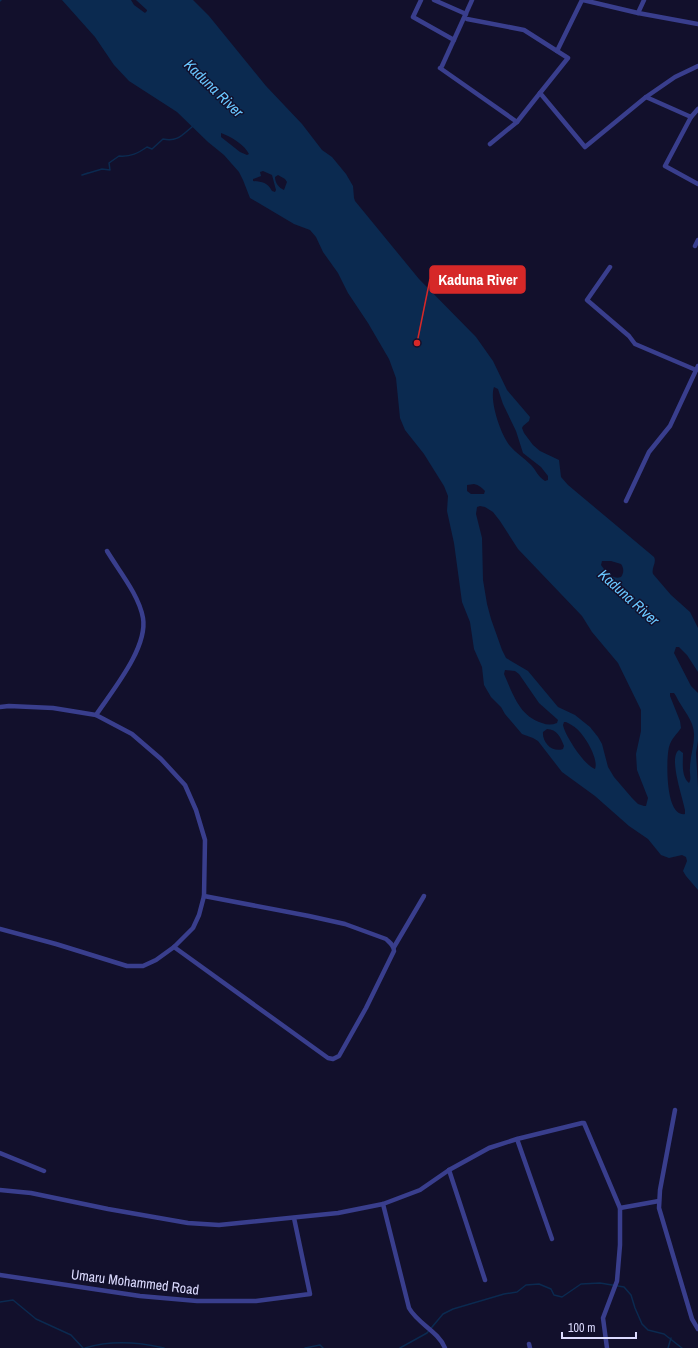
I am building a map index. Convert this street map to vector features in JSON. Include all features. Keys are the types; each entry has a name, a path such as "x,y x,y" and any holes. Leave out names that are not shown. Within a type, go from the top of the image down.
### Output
{"street":[{"path":"421,0 413,17 454,40"},
{"path":"434,0 467,16 524,30 568,58 517,122 490,144"},
{"path":"472,0 467,16 441,67 517,122"},
{"path":"557,51 582,0 698,24"},
{"path":"638,12 644,0"},
{"path":"540,93 585,147 646,97 675,77 698,66"},
{"path":"646,97 691,118"},
{"path":"698,109 691,118 665,166 698,184"},
{"path":"695,246 698,240"},
{"path":"610,267 587,300 629,336 635,344 697,368 670,426 649,452 626,500"},
{"path":"96,715 127,668 138,647 142,634 143,618 136,599 107,551"},
{"path":"0,707 53,708 96,715 132,734 161,758 185,785 196,810 205,840 204,896 193,928 174,947 156,960 143,966 127,966 56,944 0,929"},
{"path":"204,896 345,924 386,939 394,948"},
{"path":"174,947 328,1058 333,1059 339,1056 366,1008 394,951 394,948 424,896"},
{"path":"675,1110 659,1208 692,1319 698,1329"},
{"path":"0,1190 31,1193 108,1209 188,1223 219,1225 338,1213 383,1204 420,1190 449,1170 489,1148 517,1139 584,1123 620,1208 620,1245 617,1281 604,1318 607,1348"},
{"path":"517,1139 552,1239"},
{"path":"0,1153 44,1171"},
{"path":"449,1170 485,1280"},
{"path":"620,1208 659,1201"},
{"path":"383,1204 409,1308 414,1315 440,1338 445,1348"},
{"name":"Umaru Mohammed Road","path":"0,1275 140,1296 197,1301 256,1301 310,1294 294,1218"}],"water":[{"path":"62,0 131,0 134,5 145,13 147,10 136,0 193,0 209,16 266,86 302,124 322,150 332,157 346,174 353,186 355,201 419,279 476,337 493,361 507,390 530,417 529,421 522,428 533,445 540,451 559,460 561,477 568,485 654,557 655,561 653,574 671,595 690,612 698,628 698,672 687,655 679,647 676,647 674,653 691,686 698,693 698,741 696,753 698,787 698,890 683,871 687,861 686,857 682,855 669,858 661,855 648,839 629,826 595,796 562,772 538,741 522,734 501,707 491,697 484,685 482,667 474,649 470,622 462,602 454,543 447,511 448,496 444,486 424,454 405,430 400,418 396,378 389,359 348,293 338,273 323,252 316,237 310,230 294,224 250,198 239,172 224,155 208,142 177,112 129,81 114,65 95,37","holes":["221,133 237,141 249,154 247,155 240,152 221,137","263,171 272,175 276,190 275,192 264,183 253,181 253,179 261,176 260,172","278,175 285,179 287,182 284,190 280,188 275,177","494,387 498,389 503,404 516,431 523,453 541,467 548,476 548,480 545,481 531,465 510,446 503,434 494,409","476,484 485,491 484,494 471,494 467,491 467,485","480,506 493,512 518,549 582,616 592,632 618,663 641,710 641,731 636,754 637,770 648,798 646,806 638,804 614,777 608,767 602,744 590,727 575,715 558,707 528,671 506,658 491,619 487,604 483,580 482,538 476,514 477,507","602,561 611,561 621,564 623,567 623,574 618,578 610,575 601,565","505,670 515,671 519,674 539,703 558,720 557,723 544,724 534,720 522,710 504,674","670,693 674,693 676,696 690,720 694,731 689,783 686,780 684,773 683,753 679,750 676,754 675,761 685,814 678,813 674,807 670,798 667,775 669,747 681,728","564,722 572,725 584,737 593,754 596,765 595,769 581,757 571,743 563,725","547,729 556,732 564,746 563,749 559,750 548,746 543,736 543,732"]}],"waterway":[{"path":"88,173 82,175 102,169 110,170 109,163 119,156 134,154 147,147 152,149 163,139 176,139 193,126"},
{"path":"400,1348 427,1333 443,1314 453,1309 504,1294 517,1292 526,1285 539,1284 551,1289 554,1295 562,1297 581,1284 600,1283 624,1287 631,1295 642,1324 648,1330 664,1334 682,1348"},
{"path":"0,1302 13,1300 36,1319 71,1335 83,1348"},
{"path":"668,1348 671,1338"},
{"path":"85,1348 95,1345 115,1343 144,1344 164,1348"},
{"path":"305,1348 320,1345 323,1348"}],"place":[{"name":"Kaduna River","path":"417,343"}]}
